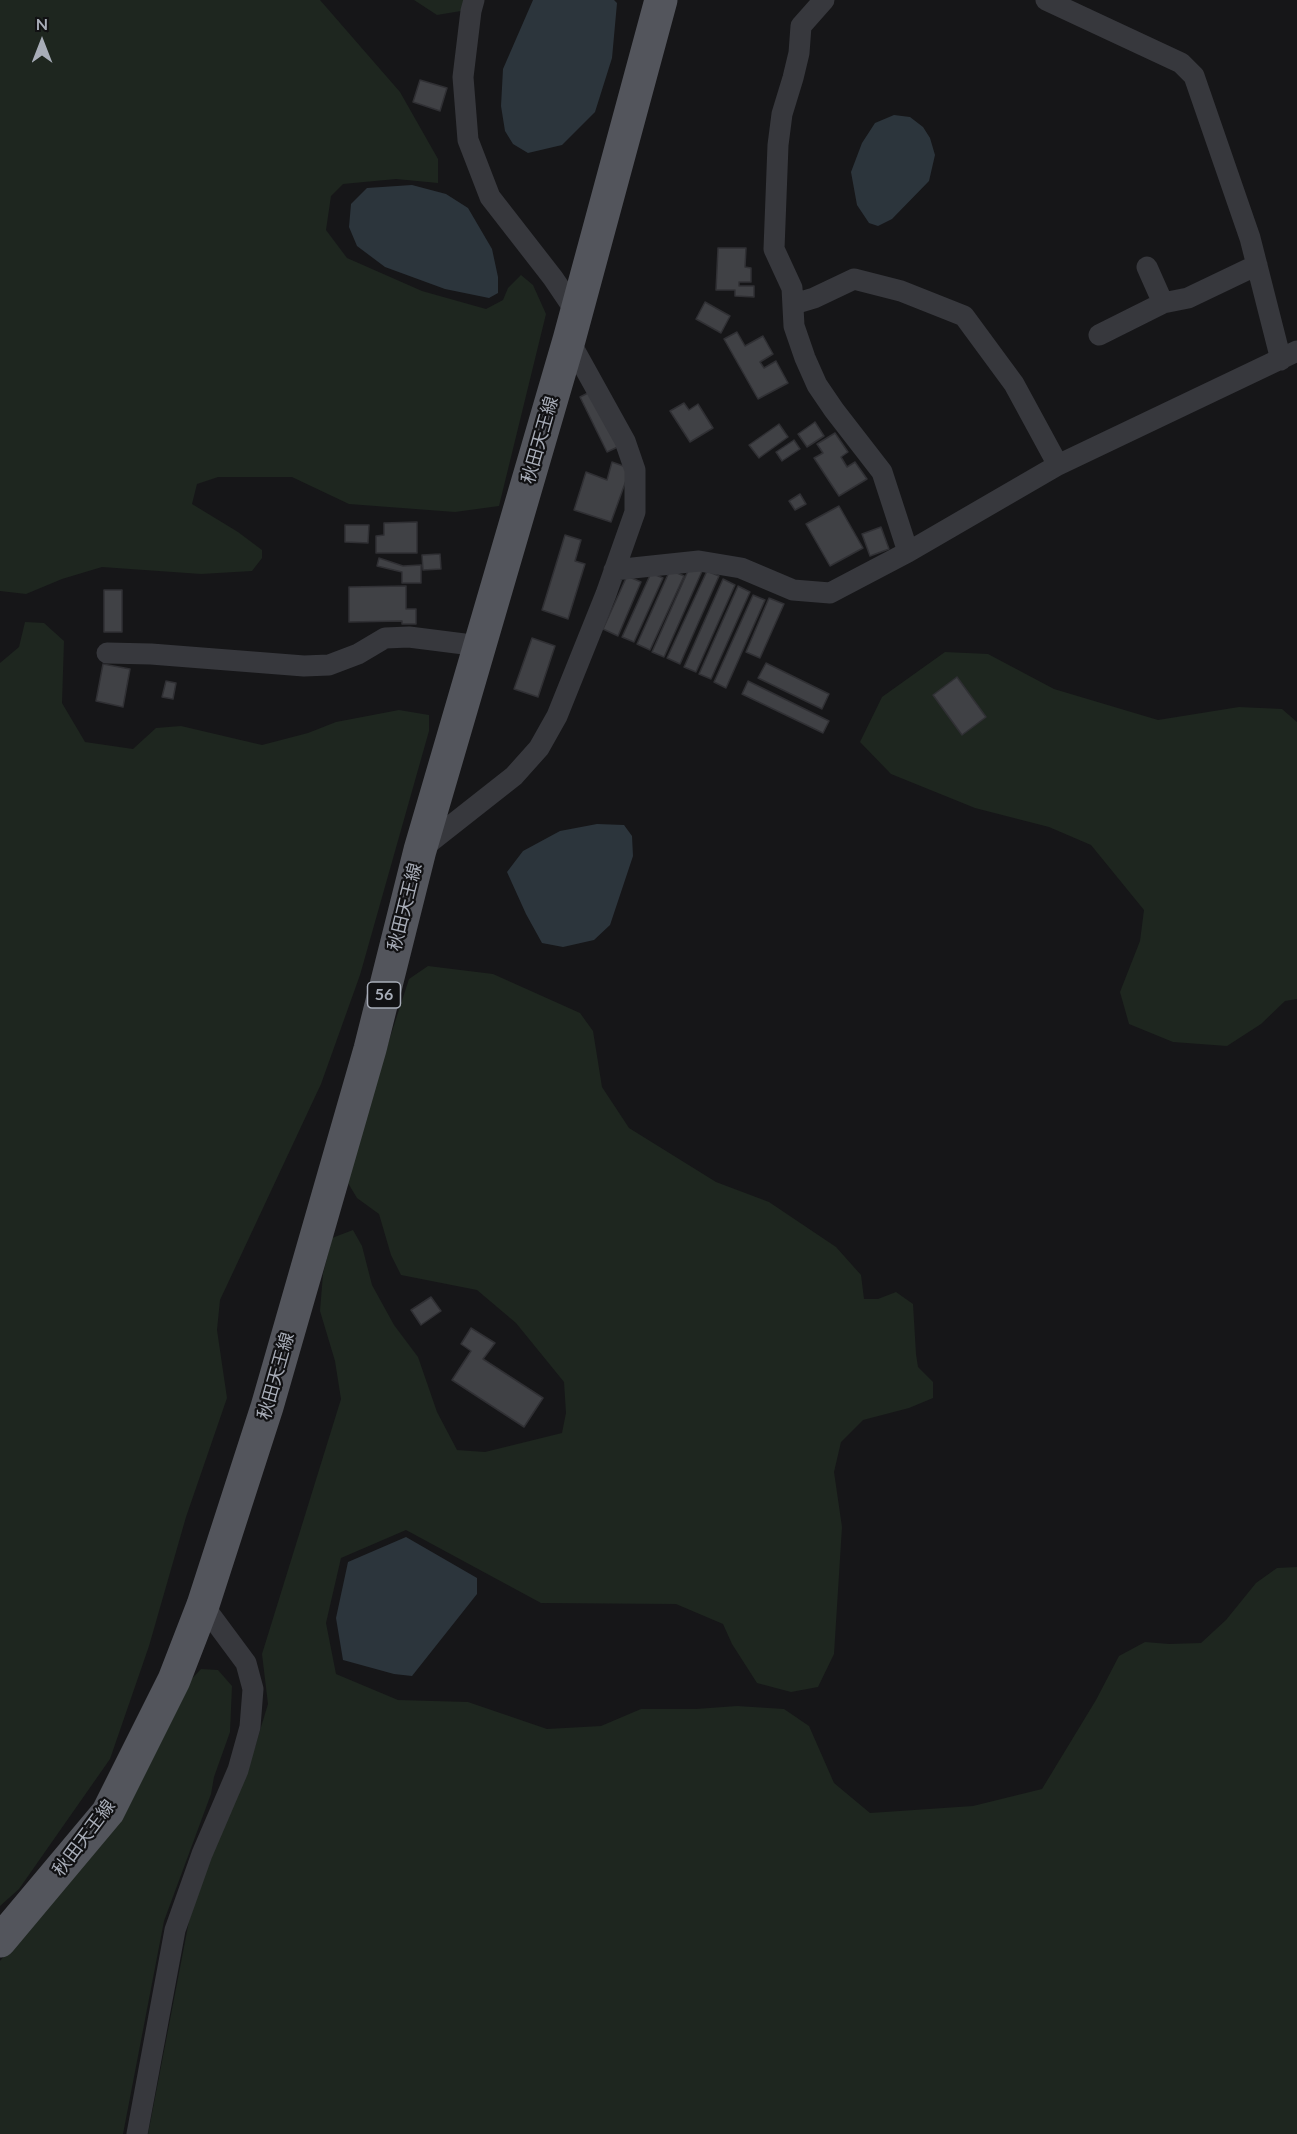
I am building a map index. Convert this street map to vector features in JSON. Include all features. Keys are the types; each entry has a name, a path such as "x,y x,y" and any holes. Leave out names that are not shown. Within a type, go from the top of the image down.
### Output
{"main road":[{"name":"秋田天王線","path":"0,1941 108,1812 174,1680 203,1605 267,1407 370,1049 420,850 572,326 661,0"}],"street":[{"path":"420,850 514,776 539,748 557,716 635,512 635,470 626,441 572,326 553,278 490,197 468,140 463,77 474,0"},
{"path":"824,0 801,26 794,78 782,114 778,145 774,249 792,288 794,326 804,358 817,385 882,472 908,552"},
{"path":"614,570 699,561 741,568 793,590 830,593 908,552 1058,465 1289,356 1194,76 1181,63 1046,0"},
{"path":"1099,335 1163,303 1188,298 1257,264"},
{"path":"1147,267 1163,303"},
{"path":"794,304 814,298 854,279 901,291 964,316 1014,384 1058,465"},
{"path":"107,653 151,654 304,666 329,665 358,654 385,638 409,637 480,646"},
{"path":"137,2134 175,1930 202,1854 238,1770 250,1727 253,1689 246,1664 203,1605"}],"shaded area":[{"path":"0,0 320,0 400,92 438,159 438,183 396,179 343,184 331,196 326,230 347,258 422,291 486,309 503,300 508,288 521,275 533,285 546,314 499,506 455,512 349,504 292,477 218,477 197,484 192,504 238,532 262,550 262,558 252,571 201,574 102,567 62,579 26,594 0,591"},
{"path":"414,0 465,0 461,11 437,15"},
{"path":"533,0 614,0 617,3 612,58 595,112 562,145 528,153 513,144 505,131 501,106 503,69"},
{"path":"894,115 910,117 923,127 930,138 935,155 929,181 892,219 878,226 869,223 857,205 851,172 862,143 875,123"},
{"path":"412,185 446,194 468,208 492,249 498,277 498,293 489,298 445,289 385,267 357,246 349,227 351,204 367,188"},
{"path":"25,622 44,623 64,641 62,703 85,742 133,749 156,728 181,726 262,745 308,733 336,722 399,710 429,715 429,731 360,975 321,1084 220,1300 217,1330 227,1398 186,1517 149,1646 110,1759 19,1889 0,1906 0,663 19,647"},
{"path":"945,652 988,654 1054,689 1158,720 1239,707 1282,709 1297,722 1297,999 1285,1001 1261,1024 1227,1046 1173,1042 1129,1024 1120,992 1140,941 1144,910 1091,845 1049,827 975,808 891,774 860,742 882,697"},
{"path":"597,824 624,825 632,836 633,856 610,925 594,940 563,947 542,943 507,872 523,851 560,831"},
{"path":"428,966 493,974 580,1013 593,1031 602,1087 629,1128 716,1182 769,1202 836,1247 861,1275 864,1299 878,1299 896,1292 913,1304 918,1367 933,1382 933,1398 909,1408 863,1420 841,1442 834,1472 842,1527 834,1654 818,1687 791,1692 757,1683 732,1644 723,1624 676,1604 541,1603 406,1530 341,1558 326,1623 336,1674 398,1700 468,1702 547,1729 601,1726 641,1709 737,1706 784,1709 809,1726 834,1783 870,1813 973,1806 1042,1789 1096,1700 1119,1656 1145,1642 1201,1643 1226,1620 1256,1583 1277,1568 1297,1567 1297,2134 148,2134 189,1921 215,1841 255,1747 268,1704 262,1654 341,1399 335,1361 320,1311 323,1274 332,1238 353,1230 362,1246 372,1285 394,1325 418,1357 437,1412 457,1450 485,1452 562,1433 566,1413 564,1382 516,1323 477,1290 401,1275 391,1255 379,1214 357,1198 348,1183 370,1099 409,979"},
{"path":"406,1537 477,1578 477,1594 412,1676 394,1674 343,1660 336,1618 348,1562"},
{"path":"201,1669 218,1670 232,1686 230,1732 214,1777 211,1794 164,1921 123,2134 0,2134 0,1961 101,1841 186,1685"}],"building":[{"path":"420,80 447,88 440,111 413,102"},
{"path":"718,248 746,248 745,267 751,268 751,282 739,282 739,286 754,286 754,297 735,296 735,290 716,290"},
{"path":"705,302 730,316 721,333 696,319"},
{"path":"737,332 745,346 763,336 773,354 760,362 764,368 776,361 788,383 758,399 724,339"},
{"path":"594,390 622,445 607,452 580,397"},
{"path":"684,403 689,410 698,404 713,428 690,442 670,411"},
{"path":"815,422 824,436 807,447 798,434"},
{"path":"779,424 788,437 759,458 749,445"},
{"path":"835,433 848,452 841,457 847,467 855,462 867,479 839,496 814,458 823,453 817,444"},
{"path":"794,440 800,449 782,461 776,452"},
{"path":"612,462 626,467 628,475 611,522 574,510 586,472 607,480"},
{"path":"800,494 806,504 795,510 789,501"},
{"path":"839,506 863,548 830,566 806,524"},
{"path":"417,522 417,553 376,553 376,536 384,535 384,523"},
{"path":"345,525 369,525 368,543 345,542"},
{"path":"881,527 889,549 870,556 862,534"},
{"path":"565,535 581,540 575,561 585,564 568,619 542,610"},
{"path":"440,554 441,569 423,570 422,555"},
{"path":"379,558 403,566 421,565 421,583 402,583 402,572 377,566"},
{"path":"691,564 703,569 664,657 652,652"},
{"path":"670,570 684,576 650,650 637,644"},
{"path":"707,571 719,576 680,664 667,658"},
{"path":"651,573 663,578 634,642 622,637"},
{"path":"627,576 641,582 618,636 603,629"},
{"path":"723,579 735,585 696,672 684,667"},
{"path":"406,586 406,609 416,609 416,624 402,624 402,621 349,622 349,587"},
{"path":"738,586 750,592 711,679 699,674"},
{"path":"104,590 122,590 122,632 104,632"},
{"path":"753,595 765,600 726,688 714,682"},
{"path":"769,598 784,604 760,658 746,652"},
{"path":"532,638 555,646 538,697 514,689"},
{"path":"766,663 829,694 822,709 758,678"},
{"path":"103,664 130,669 123,707 96,701"},
{"path":"957,677 986,717 962,735 933,695"},
{"path":"166,681 176,683 173,699 162,697"},
{"path":"748,681 829,721 823,733 742,694"},
{"path":"431,1297 441,1311 421,1325 411,1310"},
{"path":"471,1328 495,1343 483,1359 543,1398 524,1427 452,1380 471,1351 461,1344"}]}
